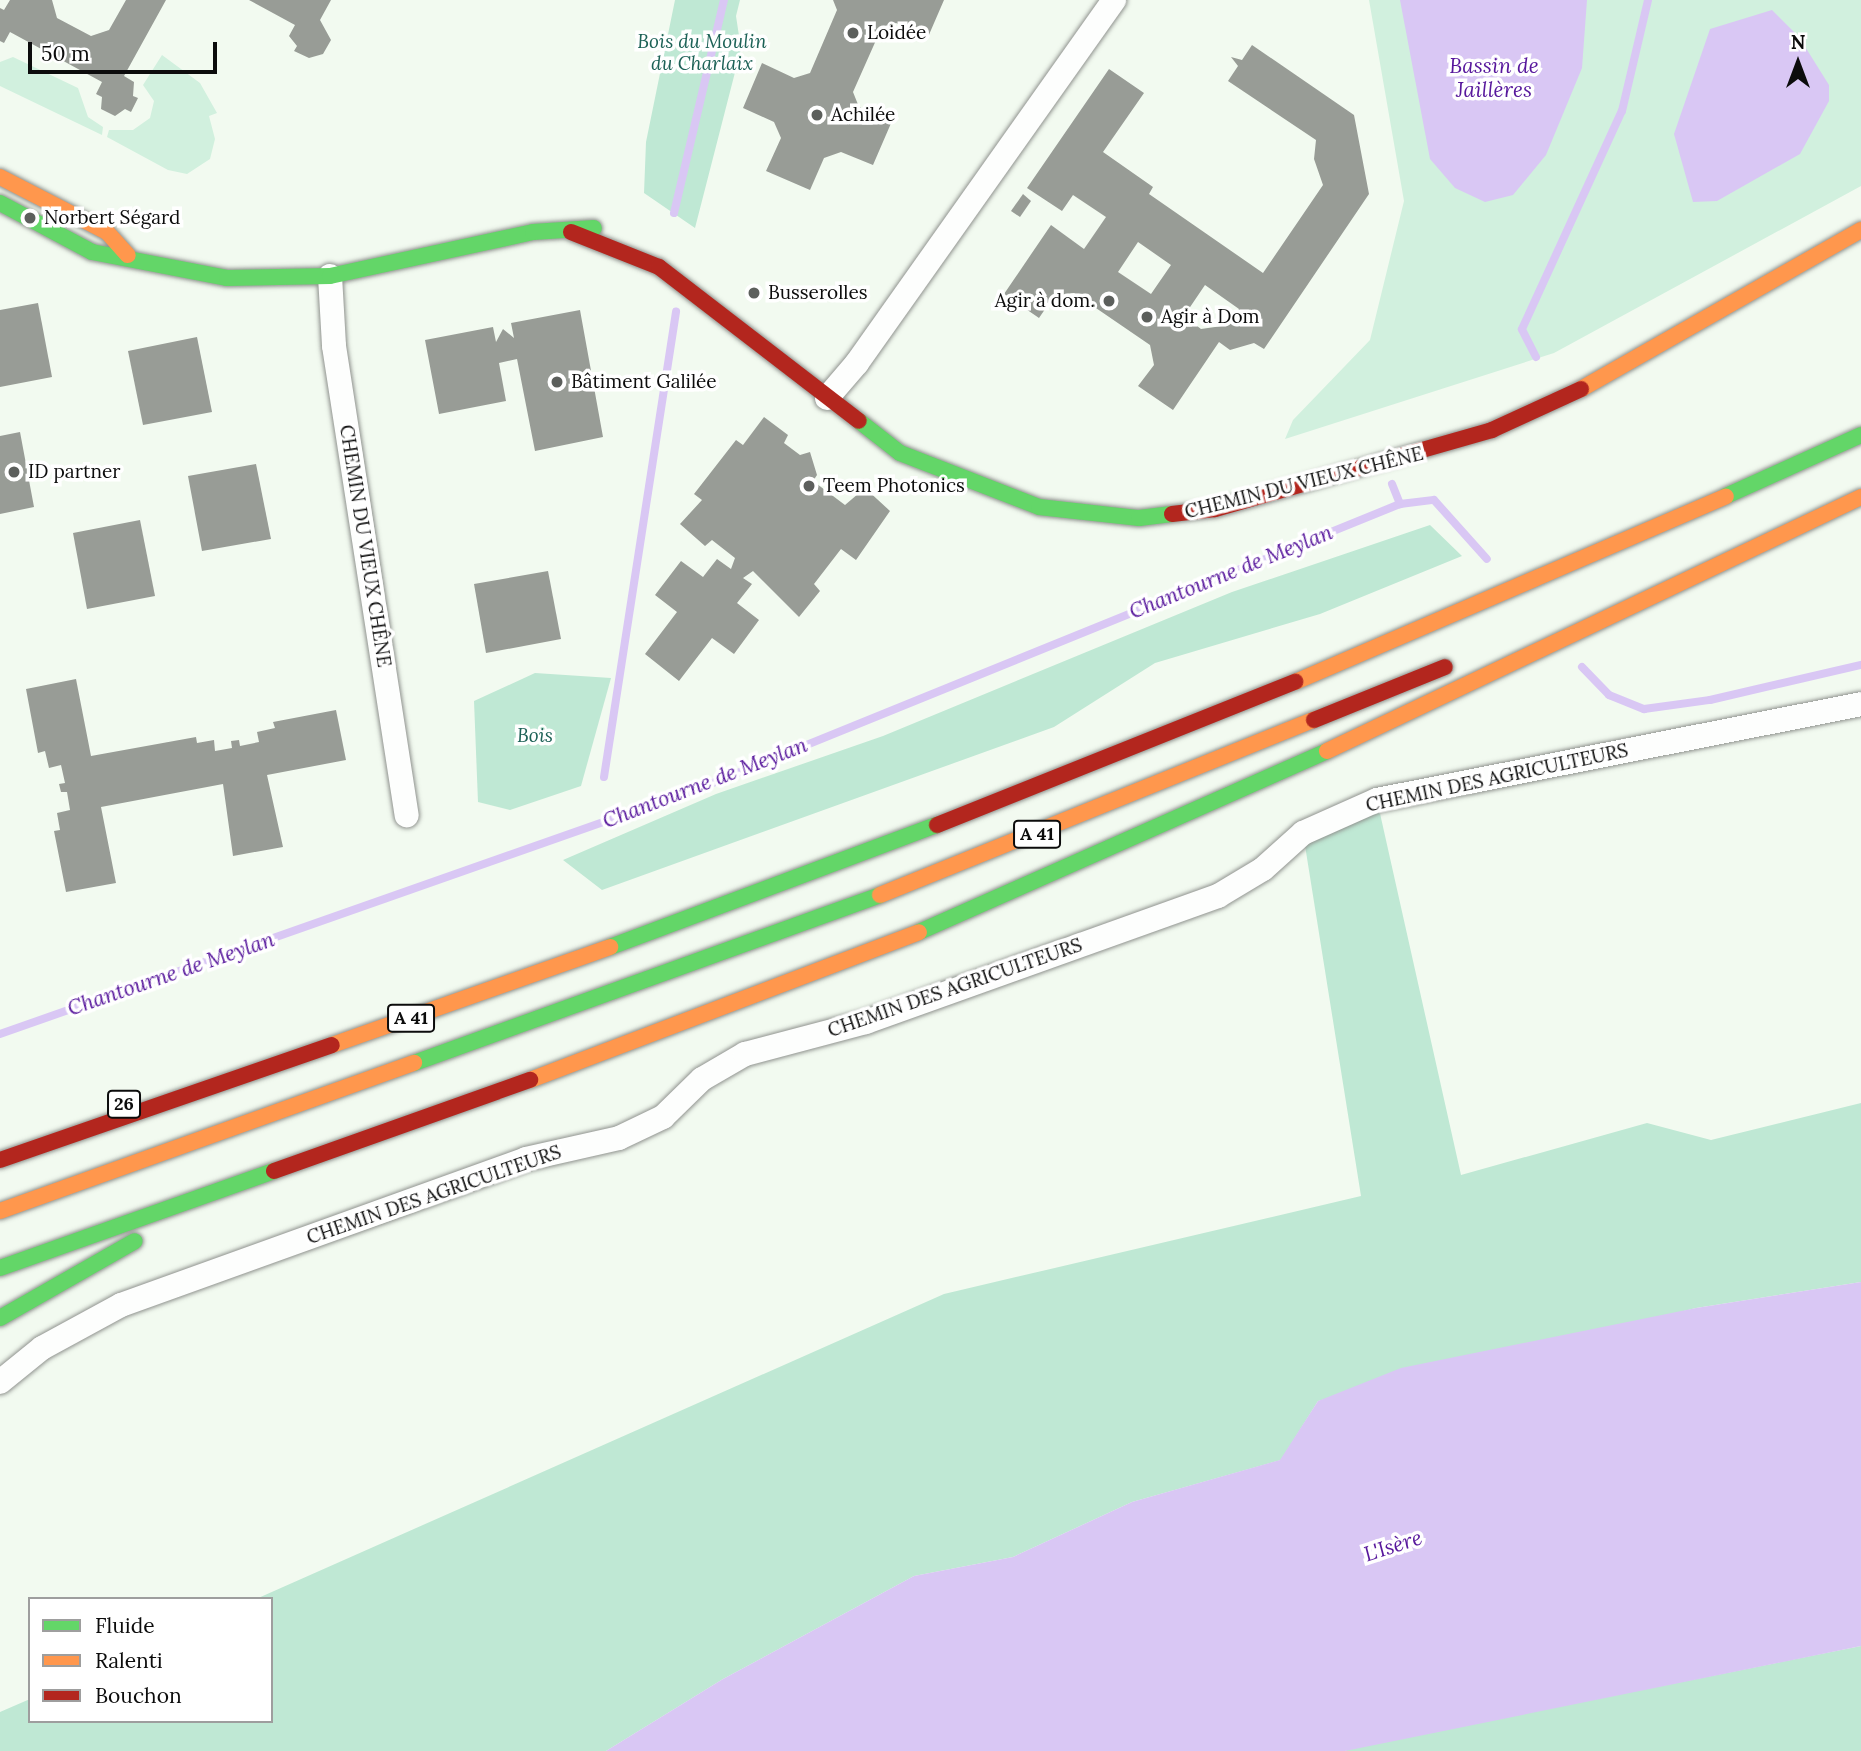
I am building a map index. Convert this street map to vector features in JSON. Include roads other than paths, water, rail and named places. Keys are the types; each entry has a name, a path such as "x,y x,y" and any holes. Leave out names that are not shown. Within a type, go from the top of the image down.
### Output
{"main road":[{"name":"CHEMIN DU VIEUX CHÊNE","path":"0,177 107,232 128,255"},
{"name":"CHEMIN DU VIEUX CHÊNE","path":"0,203 92,253 128,255 176,271 227,278 330,276 533,232 571,232 611,224"},
{"name":"CHEMIN DU VIEUX CHÊNE","path":"844,390 900,453 928,461 1039,507 1105,518 1179,516 1417,456 1555,401 1861,230"},
{"name":"CHEMIN DU VIEUX CHÊNE","path":"571,232 659,267 844,390 928,461"},
{"name":"A 41","path":"0,1160 234,1080 1065,777 1492,601 1861,435"},
{"path":"1606,597 1861,486"},
{"path":"0,1268 245,1183 896,942 1275,774 1861,497"},
{"name":"A 41","path":"0,1211 833,913 1466,658"},
{"name":"26","path":"65,1117 234,1080"},
{"path":"0,1318 245,1183"}],"street":[{"path":"844,390 1114,0"},
{"name":"CHEMIN DU VIEUX CHÊNE","path":"330,276 334,346 407,815"},
{"name":"CHEMIN DES AGRICULTEURS","path":"0,1382 42,1348 121,1305 526,1159 619,1138 663,1117 702,1079 745,1054 866,1022 1218,896 1263,869 1303,834 1377,800 1861,705"}],"water":[{"name":"Bassin de Jaillères","path":"1400,0 1587,0 1582,68 1546,155 1513,195 1485,202 1455,188 1430,159"},
{"path":"1772,10 1799,37 1829,85 1829,101 1800,154 1717,201 1693,202 1674,134 1710,29"},
{"name":"L'Isère","path":"1861,1282 1861,1646 1345,1751 606,1751 723,1679 914,1576 1013,1557 1132,1502 1280,1460 1318,1401 1401,1368 1696,1308"}],"waterway":[{"path":"674,213 724,0"},
{"path":"1536,357 1522,329 1622,111 1648,0"},
{"path":"604,777 676,312"},
{"path":"1392,484 1400,504"},
{"name":"Chantourne de Meylan","path":"0,1034 703,787 1400,504 1434,500 1487,559"},
{"name":"Chantourne de Meylan","path":"1582,667 1609,695 1644,709 1710,700 1861,665"}],"place":[{"name":"Loidée","path":"853,33"},
{"name":"Achilée","path":"817,115"},
{"name":"Norbert Ségard","path":"30,218"},
{"name":"Busserolles","path":"754,293"},
{"name":"Agir à dom.","path":"1109,301"},
{"name":"Agir à Dom","path":"1147,317"},
{"name":"Bâtiment Galilée","path":"557,382"},
{"name":"ID partner","path":"14,472"},
{"name":"Teem Photonics","path":"809,486"}],"park label":[{"name":"Bois du Moulin du Charlaix","path":"702,53"},
{"name":"Bois","path":"535,736"}]}
